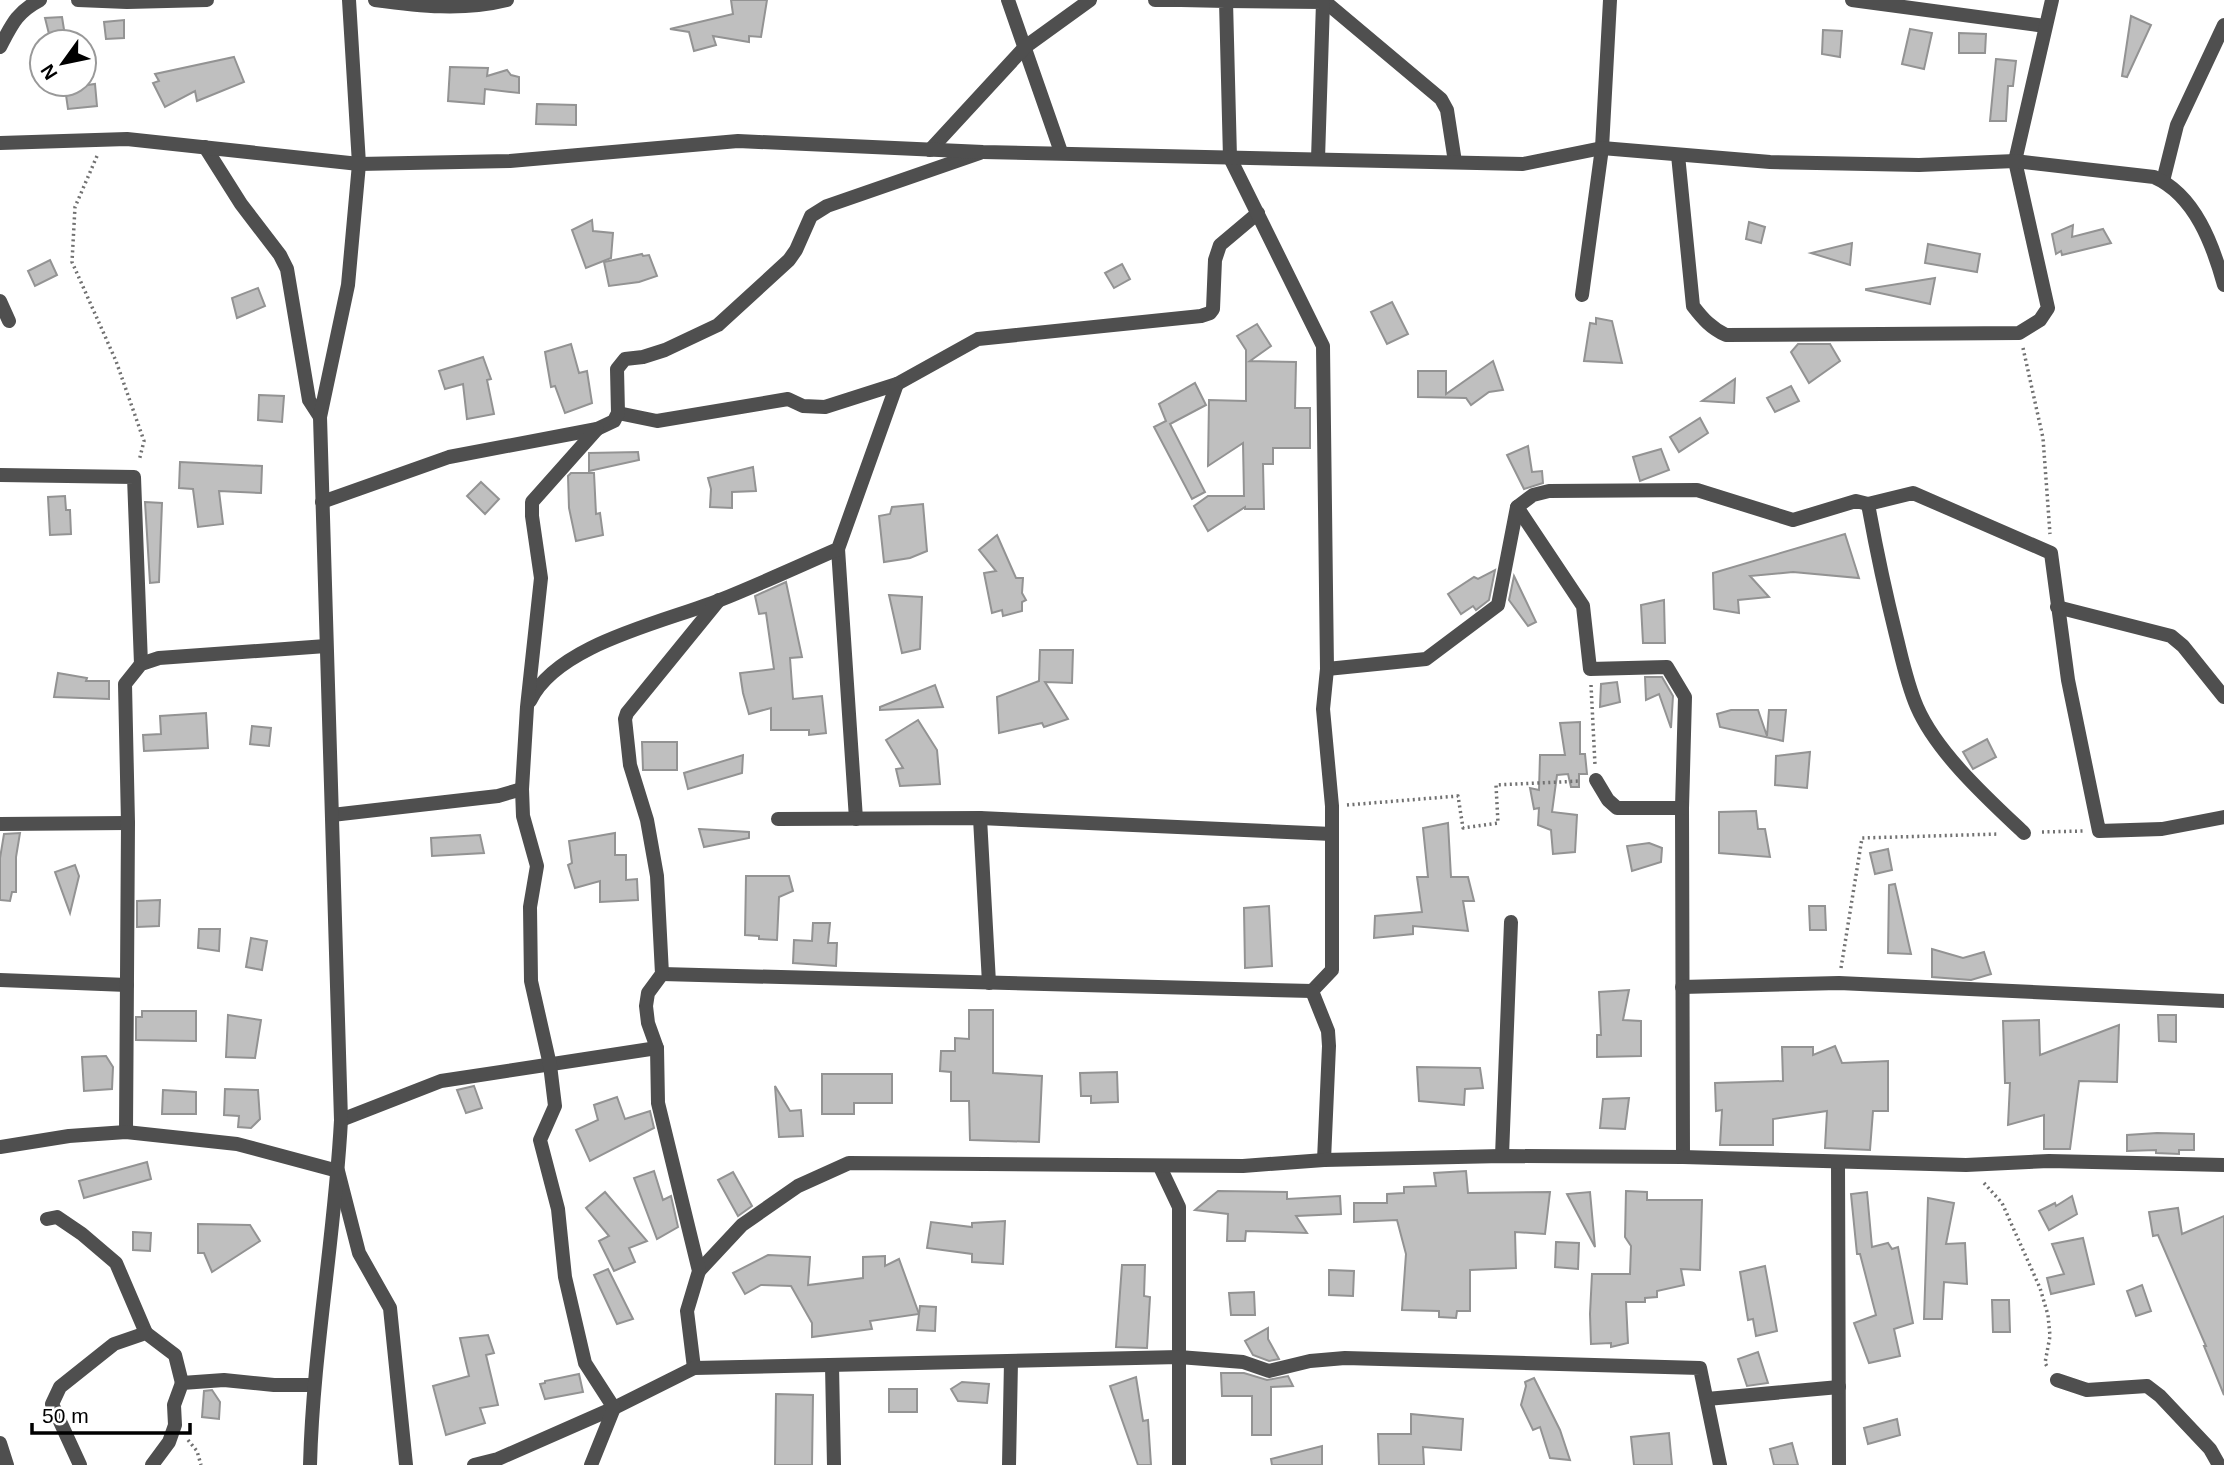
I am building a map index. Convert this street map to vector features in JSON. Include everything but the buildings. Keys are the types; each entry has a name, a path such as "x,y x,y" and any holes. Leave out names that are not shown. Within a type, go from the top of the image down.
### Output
{"street":[{"path":"0,47 13,21 25,8 40,0"},
{"path":"78,0 207,0"},
{"path":"310,1465 314,1385 338,1171 341,1120 320,417 348,285 359,164 349,0"},
{"path":"375,0 432,8 507,0"},
{"path":"1008,0 1060,152"},
{"path":"930,150 1025,47 1090,0"},
{"path":"1155,0 1323,1 1441,99 1447,110 1455,162"},
{"path":"1583,295 1602,148 1610,0"},
{"path":"1852,0 2045,26"},
{"path":"1678,155 1693,306 1715,330 1726,335 2019,332 2040,320 2048,308 2015,161 2052,0"},
{"path":"662,974 1312,991 1332,970 1332,806 1323,709 1327,669 1323,345 1230,158 1226,1"},
{"path":"1318,159 1323,1"},
{"path":"2164,181 2178,125 2224,25"},
{"path":"0,143 127,139 359,164 510,161 738,141 983,152 1523,164 1602,148 1770,162 1877,165 2015,161 2154,177 2164,181 2185,199 2201,225 2224,285"},
{"path":"205,147 241,204 288,269 309,400 320,417"},
{"path":"322,502 449,457 597,429 614,421 618,413 617,369 620,363 625,359 643,357 665,349 718,325 789,260 811,216 827,206 983,152"},
{"path":"618,413 657,421 788,399 803,406 825,407 897,384 978,339 1201,316 1213,309 1215,260 1220,245 1258,213"},
{"path":"0,301 9,321"},
{"path":"856,819 838,549 897,384"},
{"path":"597,429 532,502 541,578 527,706 522,789 523,816 537,866 530,907 531,981 550,1065 555,1106 540,1140 558,1209 565,1277 585,1363 614,1408"},
{"path":"0,475 134,477 141,664"},
{"path":"1327,669 1426,659 1497,605 1517,507 1533,495 1549,491 1697,490 1793,520 1856,501 1868,504 1913,493 2051,553 2068,680 2099,831 2162,829 2224,817"},
{"path":"1868,504 1903,666 1917,708 1937,739 1977,788 2024,833"},
{"path":"1517,507 1583,606 1590,669 1667,667 1685,697 1682,808 1683,1157"},
{"path":"527,706 535,689 580,652 719,600 838,549"},
{"path":"699,1271 658,1103 657,1048 646,1006 648,993 662,974 657,876 647,820 630,765 625,719 627,713 719,600"},
{"path":"2057,607 2171,636 2183,646 2224,697"},
{"path":"126,1132 128,823 125,684 141,664 159,657 326,646"},
{"path":"1596,780 1608,800 1617,808 1682,808"},
{"path":"332,815 499,796 522,789"},
{"path":"980,818 989,983"},
{"path":"778,819 980,818 1332,834"},
{"path":"0,824 128,823"},
{"path":"1502,1156 1511,922"},
{"path":"0,980 127,985"},
{"path":"1682,987 1839,983 2224,1001"},
{"path":"1312,991 1328,1031 1324,1160"},
{"path":"341,1120 441,1081 657,1048"},
{"path":"0,1147 69,1136 126,1132 237,1143 338,1171"},
{"path":"694,1368 687,1311 699,1271 742,1225 798,1186 849,1163 1160,1167 1502,1156 1683,1157 1966,1165 2049,1161 2224,1165"},
{"path":"1838,1162 1839,1465"},
{"path":"1160,1167 1179,1207 1179,1465"},
{"path":"338,1171 359,1253 390,1308 406,1465"},
{"path":"47,1219 57,1217 116,1263 146,1333 175,1355 182,1383 174,1405 175,1425 169,1442 152,1465"},
{"path":"80,1465 52,1404 60,1387 114,1344 146,1333"},
{"path":"474,1465 498,1459 614,1408 694,1368 1179,1357 1243,1362 1269,1371 1310,1361 1345,1358 1700,1368 1720,1465"},
{"path":"1009,1465 1011,1361"},
{"path":"832,1365 834,1465"},
{"path":"182,1383 225,1380 274,1385 314,1385"},
{"path":"2057,1380 2087,1390 2147,1386 2160,1396 2210,1449 2219,1465"},
{"path":"1707,1399 1839,1387"},
{"path":"591,1465 614,1408"},
{"path":"0,1443 7,1465"}],"path":[{"path":"105,139 75,206 72,262 116,361 144,441 134,477"},
{"path":"2019,332 2043,439 2051,553"},
{"path":"1332,806 1458,796 1463,828 1498,824 1496,785 1596,780 1590,669"},
{"path":"1839,983 1862,838 2099,831"},
{"path":"1966,1165 2003,1203 2040,1289 2048,1315 2050,1336 2045,1363 2057,1380"},
{"path":"175,1425 197,1451 201,1465"}]}
